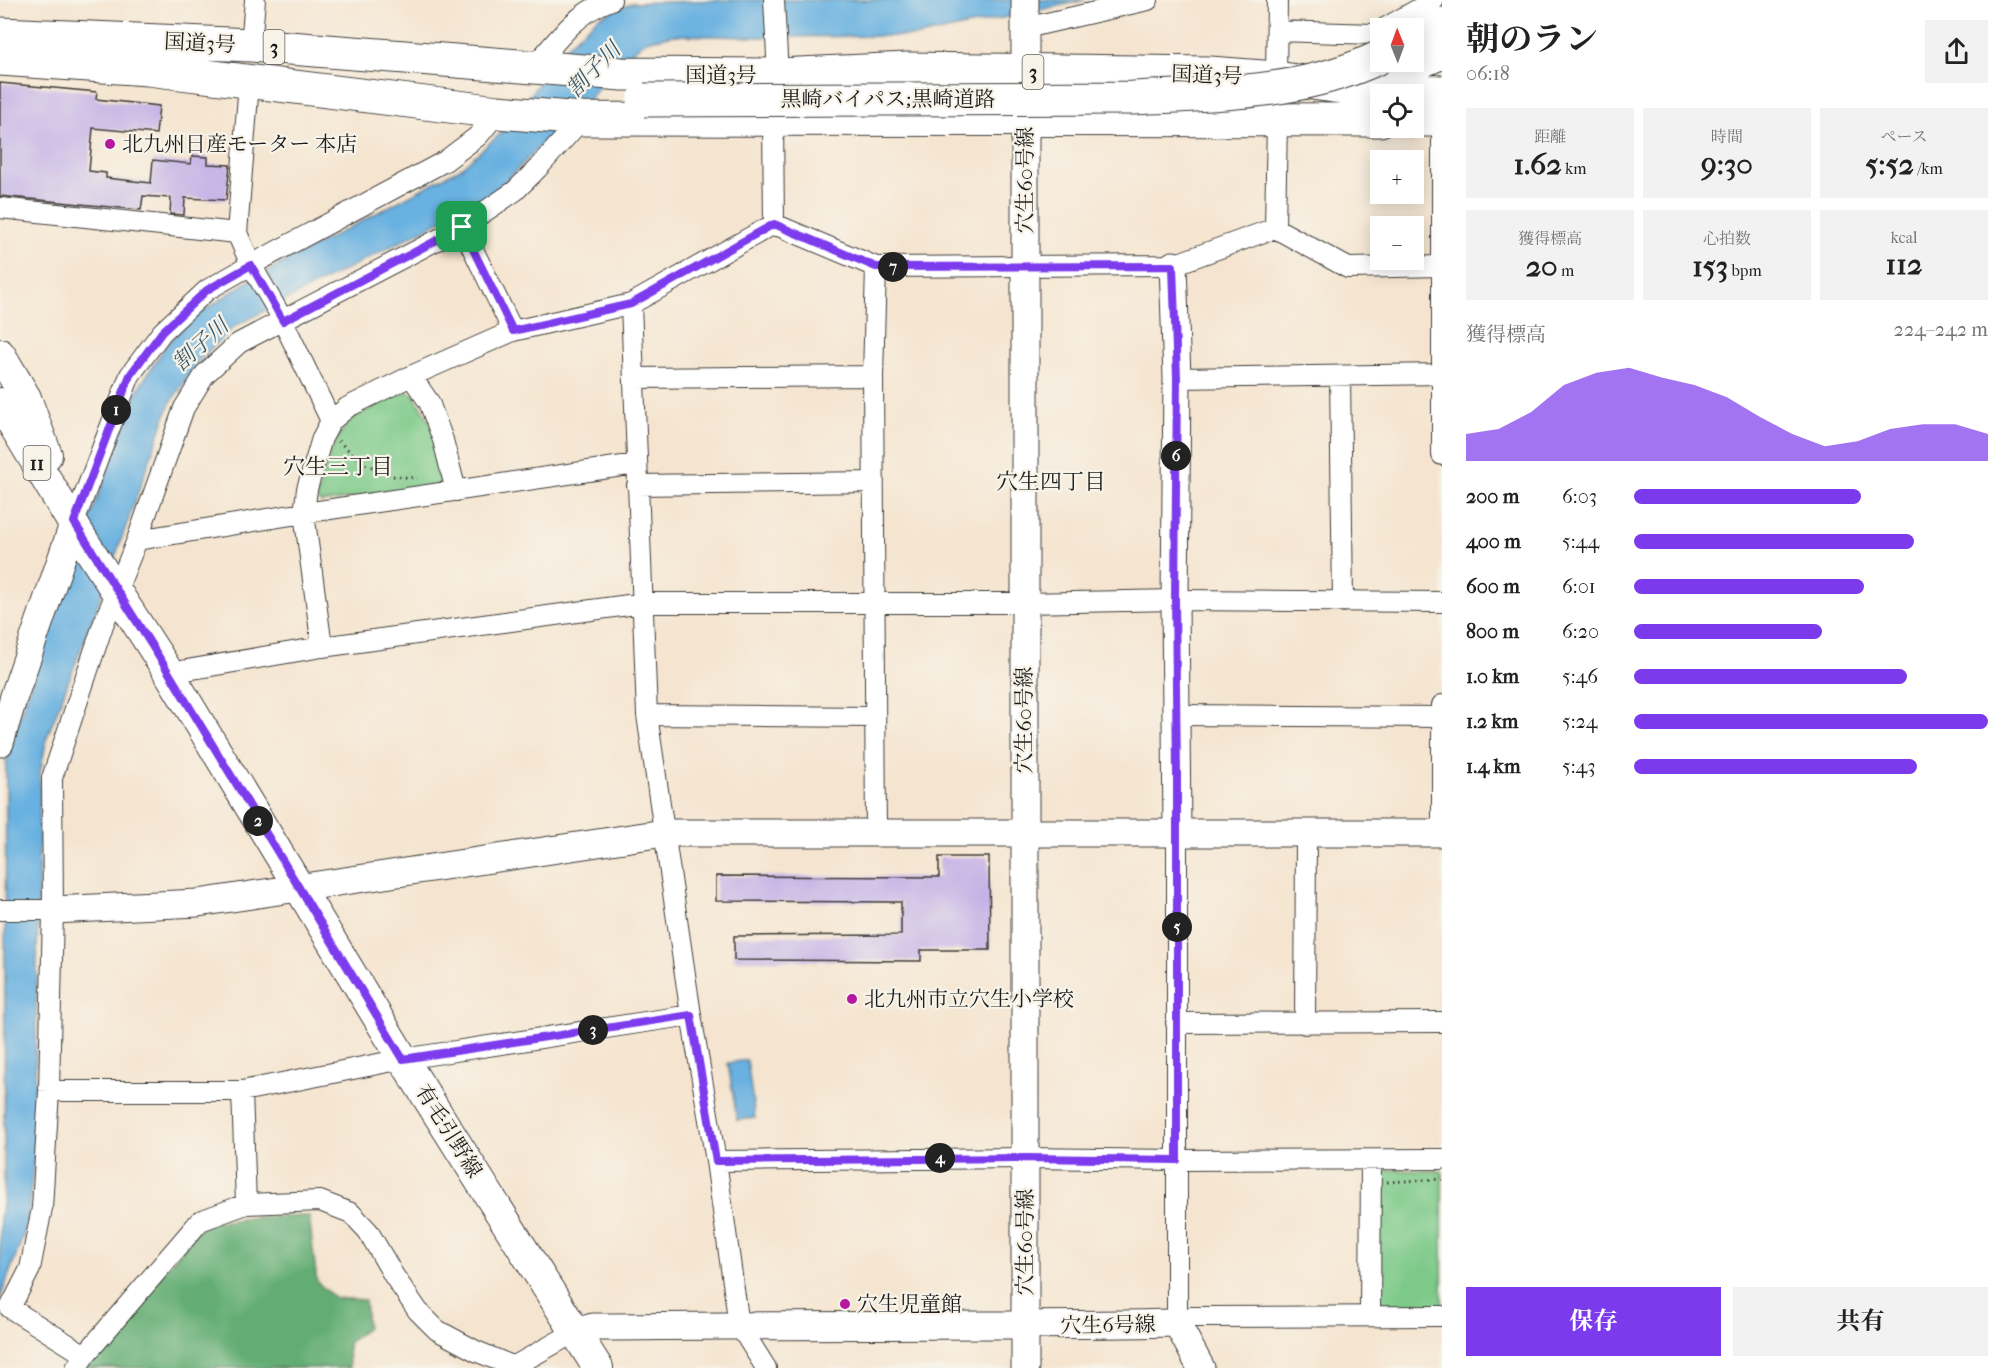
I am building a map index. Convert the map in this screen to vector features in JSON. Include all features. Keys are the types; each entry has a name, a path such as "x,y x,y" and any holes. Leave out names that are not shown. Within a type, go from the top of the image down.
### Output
{"highway":[{"path":"1424,35 1442,24"},
{"name":"国道3号","path":"0,34 251,45 541,67 631,91 778,75 907,69 1210,74 1276,78 1355,89 1442,92"},
{"name":"3","path":"1276,78 1417,63 1442,52"},
{"name":"国道3号","path":"0,59 148,69 249,83 509,106 577,118 1370,120"},
{"name":"黒崎バイパス;黒崎道路","path":"631,91 1121,98 1214,94 1275,87 1321,78 1370,61"},
{"name":"3","path":"509,106 631,91"},
{"path":"1424,120 1442,120"}],"main road":[{"path":"0,354 26,398 79,531"},
{"name":"有毛引野線","path":"0,403 169,673 403,1059 598,1368"},
{"path":"0,441 39,491 79,531"}],"street":[{"path":"251,45 255,0"},
{"path":"774,0 778,75"},
{"path":"1025,16 1148,0"},
{"path":"1276,78 1277,0"},
{"path":"1402,18 1434,0"},
{"path":"541,67 564,31 599,2"},
{"name":"穴生60号線","path":"1025,16 1025,1368"},
{"path":"1277,31 1370,34"},
{"path":"249,83 237,233 281,317 327,430"},
{"path":"0,743 7,693 79,531 130,375 162,332 207,290 254,269 446,161 478,136 509,106"},
{"path":"576,1332 512,1367 476,1351 437,1330 418,1311 394,1276 368,1231 351,1213 320,1201 246,1204 200,1221 81,1362 10,1308 30,1269 42,1208 49,1090 52,778 115,588 137,540 184,408 205,374 239,343 281,317 462,227 515,191 538,168 577,118"},
{"path":"773,119 774,224"},
{"path":"1442,120 1442,456"},
{"path":"1275,228 1277,121"},
{"path":"0,208 237,233"},
{"path":"774,224 876,267 1173,266 1275,228 1348,268 1442,266"},
{"path":"322,647 304,513 307,489 327,430 348,407 411,376 513,331 631,304 774,224"},
{"path":"462,227 513,331"},
{"path":"1173,266 1177,378 1175,600 1177,1323 1191,1317 1442,1316"},
{"path":"876,267 873,376 876,834"},
{"path":"631,304 647,715 739,1325 766,1368"},
{"path":"1177,378 1442,374"},
{"path":"411,376 429,402 456,491"},
{"path":"634,378 873,376"},
{"path":"1340,376 1343,602"},
{"path":"137,540 636,464"},
{"path":"637,485 873,482"},
{"path":"169,673 322,647 643,603 1024,603 1175,600 1442,602"},
{"path":"2,910 198,903 664,832 1442,834 1442,704"},
{"path":"647,715 874,717"},
{"path":"1177,715 1442,717"},
{"path":"1305,1024 1306,834"},
{"path":"49,1090 242,1091 403,1059 691,1015"},
{"path":"1176,1023 1442,1022"},
{"path":"242,1091 246,1204"},
{"path":"716,1161 1025,1158 1442,1159"},
{"path":"1370,1316 1371,1160"},
{"name":"穴生6号線","path":"576,1332 593,1327 739,1325 1024,1327 1177,1323 1201,1368"}],"path":[{"path":"327,430 363,463 392,476 421,478 423,496"},
{"path":"1370,1183 1442,1179"}],"green space":[{"path":"404,391 413,394 431,423 446,478 440,485 321,503 316,498 330,451 349,420"},
{"path":"1382,1170 1442,1171 1442,1307 1381,1308 1377,1304 1376,1177"},
{"path":"309,1216 317,1282 335,1298 365,1300 367,1328 348,1343 349,1368 83,1368 203,1224 256,1217"}],"water":[{"name":"割子川","path":"732,0 1086,0 919,36 674,35 645,41 622,61 573,118 546,140 504,183 476,203 235,326 200,359 170,403 96,610 47,737 40,773 34,1158 27,1225 0,1299 0,1222 4,1188 6,764 17,723 70,572 138,389 167,344 192,319 242,285 461,168 500,134 569,44 599,17 631,3"},
{"path":"747,1060 755,1118 737,1120 728,1063"}],"building":[{"path":"0,83 97,92 96,99 159,106 156,134 93,128 89,171 106,173 106,178 151,183 153,160 191,164 192,156 208,157 208,164 230,165 226,200 185,198 184,215 170,214 171,198 143,196 141,210 0,196"},
{"path":"939,857 989,857 990,950 921,950 921,961 734,960 734,936 901,935 901,902 716,901 716,876 939,877"}],"place":[{"name":"北九州日産モーター 本店","path":"110,144"},
{"name":"北九州市立穴生小学校","path":"852,999"},
{"name":"穴生児童館","path":"845,1304"}],"district":[{"name":"穴生三丁目","path":"338,466"},
{"name":"穴生四丁目","path":"1051,481"}],"route":[{"path":"774,224 876,267 1173,266 1177,378 1175,600 1177,1160 1025,1158 716,1161 691,1015 403,1059 169,673 83,540 74,522 130,375 162,332 207,290 251,265 283,321 462,227 513,331 631,304 774,224"}]}
